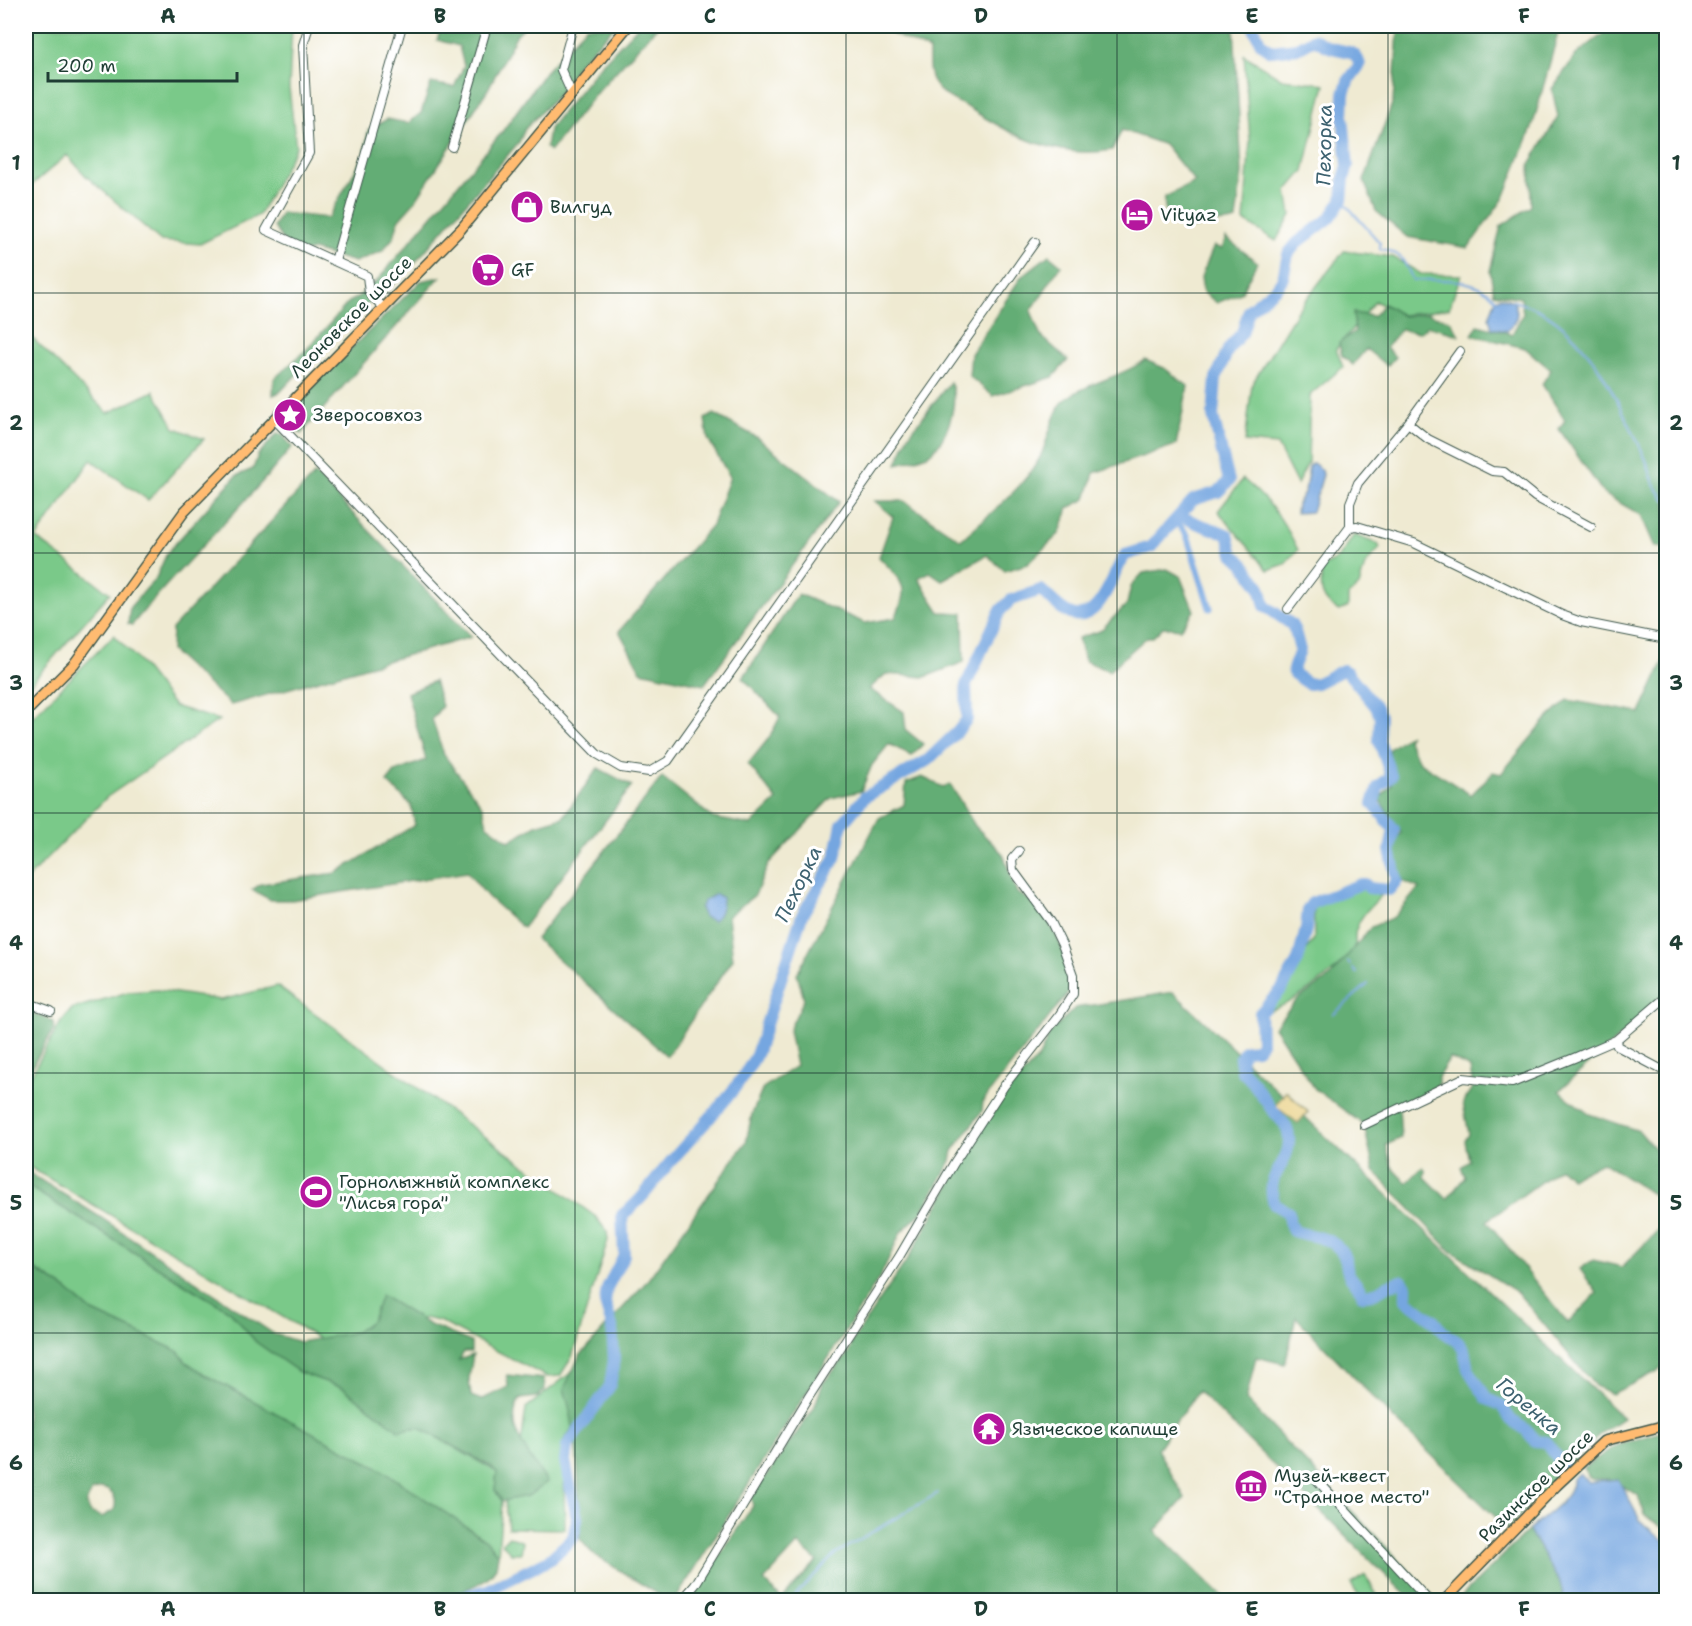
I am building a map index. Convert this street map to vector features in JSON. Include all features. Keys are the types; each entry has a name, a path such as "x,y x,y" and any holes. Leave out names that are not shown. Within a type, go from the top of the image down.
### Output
{"main road":[{"name":"Леоновское шоссе","path":"26,712 74,664 184,512 486,201 572,92 628,26"},
{"name":"Разинское шоссе","path":"1445,1600 1557,1485 1604,1441 1666,1425"}],"street":[{"path":"309,26 303,45 309,153 266,230 367,276 369,293 384,308"},
{"path":"335,261 402,26"},
{"path":"452,147 487,26"},
{"path":"572,92 561,70 573,26"},
{"path":"274,418 597,754 621,768 649,772 668,761 1035,242"},
{"path":"1288,609 1350,527 1350,503 1358,483 1408,423 1460,351"},
{"path":"1408,423 1428,439 1492,471 1504,472 1535,496 1591,527"},
{"path":"1350,527 1372,528 1414,543 1562,615 1598,626 1666,639"},
{"path":"682,1600 694,1585 808,1398 899,1257 973,1133 1073,994 1073,975 1055,930 1013,870 1012,859 1019,850"},
{"path":"1364,1125 1463,1078 1512,1083 1616,1040 1666,997"},
{"path":"26,1002 51,1011"},
{"path":"1616,1040 1617,1046 1666,1072"},
{"path":"1317,1480 1428,1600"}],"green space":[{"path":"26,26 292,26 289,88 296,147 259,215 200,244 161,241 86,176 67,155 26,190"},
{"path":"442,26 525,26 517,34 488,89 415,201 399,219 394,237 382,251 355,262 313,250 298,254 287,246 274,227 281,213 328,218 365,153 368,130 387,119 408,123 421,113 431,83 454,87 464,66 459,46 437,40"},
{"path":"587,26 615,26 578,64 560,92 525,129 519,142 412,266 381,297 359,309 280,392 273,395 274,379 308,348 349,302 377,281 502,132 545,72"},
{"path":"638,26 658,26 597,92 550,151 546,148 549,129 598,68"},
{"path":"882,26 1234,26 1242,173 1236,220 1206,222 1196,228 1176,224 1168,216 1165,197 1195,182 1165,145 1122,130 1112,150 1073,152 1020,136 941,92 930,75 929,50 888,32"},
{"path":"1394,26 1560,26 1532,128 1504,198 1468,248 1407,237 1376,211 1364,181 1393,101 1398,31"},
{"path":"1613,26 1666,26 1666,548 1655,547 1641,515 1604,494 1559,429 1565,420 1542,384 1551,370 1525,348 1472,335 1478,325 1512,334 1523,314 1521,298 1494,293 1490,271 1501,226 1531,206 1530,164 1558,117 1552,89 1576,55"},
{"path":"1244,55 1282,79 1325,84 1304,171 1287,191 1291,215 1276,241 1244,221 1250,141"},
{"path":"1226,238 1257,262 1241,293 1217,303 1203,292 1201,277 1214,246 1222,249"},
{"path":"1344,251 1393,257 1421,274 1461,275 1449,308 1402,315 1375,301 1336,349 1343,367 1310,395 1308,463 1297,484 1277,445 1245,442 1252,384 1297,311"},
{"path":"1049,255 1061,265 1031,311 1040,335 1068,360 1053,377 993,396 969,376 971,354 1021,277"},
{"path":"440,277 301,434 281,416 421,281"},
{"path":"1384,304 1403,316 1427,313 1451,321 1459,335 1428,326 1420,332 1400,330 1386,347 1395,357 1387,366 1366,349 1353,365 1342,356 1339,343 1355,331 1353,313 1373,316"},
{"path":"26,332 108,413 154,391 175,428 204,439 148,500 91,460 36,538 110,593 26,689"},
{"path":"1145,360 1164,368 1188,386 1176,445 1094,473 1086,499 1068,508 1060,533 1027,564 1005,571 987,555 942,580 930,572 918,578 940,612 963,613 964,662 925,677 886,674 869,689 904,712 906,730 923,744 912,756 889,744 872,765 861,791 831,798 769,863 755,895 728,916 733,959 667,1056 536,939 662,777 713,818 751,825 777,800 748,764 769,738 780,717 743,678 798,594 865,623 895,618 902,598 902,584 879,557 893,517 875,501 904,501 961,540 1002,503 1031,472 1042,454 1058,410 1067,398"},
{"path":"950,382 953,390 952,410 950,421 941,440 929,454 897,464 908,436"},
{"path":"714,414 756,437 839,502 704,685 641,671 619,631 712,525 730,477 708,439 705,419"},
{"path":"277,434 282,434 292,447 132,625 128,624 130,607 156,578 167,553 236,476 253,469 258,455"},
{"path":"315,474 471,637 231,705 171,651 172,629"},
{"path":"1243,479 1275,511 1293,539 1298,550 1285,564 1268,570 1218,511"},
{"path":"1354,535 1378,544 1380,548 1365,565 1359,586 1348,596 1348,607 1339,611 1327,602 1322,593 1322,567 1338,559"},
{"path":"1167,569 1180,576 1194,611 1180,629 1163,627 1153,637 1147,637 1109,671 1085,661 1078,638 1100,631 1127,604 1131,586 1143,573"},
{"path":"114,635 138,660 174,706 219,720 107,797 26,880 26,723"},
{"path":"1666,657 1666,993 1559,1091 1589,1114 1639,1131 1666,1162 1666,1174 1655,1196 1602,1162 1571,1178 1560,1168 1487,1221 1568,1323 1597,1293 1580,1269 1593,1260 1622,1267 1666,1222 1666,1363 1656,1372 1612,1394 1595,1386 1517,1292 1451,1251 1374,1171 1364,1125 1315,1089 1274,1027 1297,1000 1329,978 1371,927 1394,917 1419,888 1402,881 1387,849 1401,833 1379,799 1392,784 1389,749 1410,734 1407,739 1419,762 1471,795 1493,772 1501,774 1543,723 1568,700 1640,713","holes":["1450,1058 1470,1068 1473,1088 1463,1103 1469,1134 1465,1141 1469,1161 1461,1167 1465,1177 1447,1199 1424,1176 1426,1172 1423,1167 1407,1183 1392,1167 1386,1145 1401,1138 1399,1107 1438,1086 1438,1077"]},
{"path":"434,681 442,706 432,719 444,755 483,807 487,825 509,841 536,825 563,817 598,768 632,786 523,928 488,897 467,872 292,900 271,900 252,890 261,884 336,873 415,825 411,805 387,782 395,772 426,760 407,693"},
{"path":"922,777 943,787 950,784 975,826 1003,854 1017,893 1037,906 1056,935 1068,970 1069,992 983,1101 982,1111 953,1151 951,1161 922,1212 901,1232 881,1275 675,1600 667,1600 593,1554 580,1539 576,1444 564,1389 579,1357 647,1281 746,1142 752,1114 763,1088 796,1066 789,1030 804,999 797,974 879,818 904,805 906,783"},
{"path":"1360,887 1381,896 1360,920 1355,932 1355,944 1350,953 1318,983 1293,1000 1271,1010 1269,1001 1314,939 1314,906"},
{"name":"Горнолыжный комплекс \"Лисья гора\"","path":"277,986 596,1217 607,1232 608,1240 572,1357 560,1376 547,1377 439,1321 424,1318 357,1361 26,1165 26,1084 61,1022 72,1009 128,992 158,990 221,1000"},
{"path":"1173,992 1623,1418 1601,1433 1507,1528 1394,1419 1296,1317 1285,1364 1256,1357 1246,1400 1435,1598 1433,1600 1411,1600 1198,1391 1157,1449 1185,1498 1155,1531 1226,1600 689,1600 753,1506 751,1498 814,1408 823,1383 849,1353 853,1340 909,1257 983,1127 1009,1090 1039,1057 1050,1033 1075,1008","holes":["798,1544 817,1561 782,1599 764,1581"]},
{"path":"26,1012 53,1022 54,1029 26,1077"},
{"path":"26,1171 100,1217 274,1334 300,1342 356,1332 372,1320 381,1295 430,1325 471,1342 471,1352 464,1352 459,1360 473,1355 469,1379 471,1396 481,1400 508,1387 507,1375 544,1379 545,1390 537,1397 520,1399 515,1410 515,1420 521,1442 547,1482 528,1496 502,1501 495,1490 497,1472 488,1465 419,1427 399,1430 343,1388 299,1372 256,1342 230,1311 26,1185"},
{"path":"26,1185 230,1311 256,1342 299,1372 343,1388 399,1430 419,1427 497,1472 495,1490 502,1501 498,1555 486,1540 380,1469 208,1377 186,1362 178,1351 91,1311 67,1290 35,1269 26,1270"},
{"path":"34,1269 67,1290 91,1311 178,1351 186,1362 209,1377 380,1469 486,1540 498,1555 495,1569 477,1584 440,1600 26,1600 26,1270","holes":["101,1488 109,1491 115,1502 114,1510 102,1517 89,1512 86,1503 92,1491"]},
{"path":"586,1361 598,1389 563,1442 565,1529 508,1528 504,1492 521,1444 526,1408"},
{"path":"1666,1432 1666,1530 1644,1515 1638,1495 1609,1479 1590,1479 1583,1468 1615,1446"},
{"path":"1529,1530 1561,1585 1564,1600 1458,1600"},
{"path":"509,1536 523,1542 521,1553 511,1553 502,1543"},
{"path":"1365,1575 1380,1600 1361,1600 1351,1584"}],"sand":[{"path":"1286,1091 1308,1112 1298,1123 1275,1106"}],"water":[{"path":"1500,297 1513,301 1517,313 1513,324 1507,331 1492,328 1489,318 1496,299"},
{"path":"1313,463 1322,470 1323,475 1312,512 1296,513 1297,504 1305,491 1309,466"},
{"path":"716,894 722,898 722,901 721,908 713,921 704,917 700,908 704,901"},
{"path":"1579,1473 1588,1482 1618,1479 1640,1520 1666,1542 1666,1600 1564,1600 1561,1585 1529,1530 1563,1501 1571,1487 1572,1479"}],"waterway":[{"name":"Пехорка","path":"451,1600 488,1590 549,1560 573,1538 577,1519 565,1461 567,1446 610,1386 614,1360 612,1326 605,1303 607,1288 624,1255 622,1215 640,1199 726,1099 756,1055 802,915 835,858 842,824 865,797 928,760 958,731 967,719 966,685 1000,611 1011,600 1041,590 1059,607 1071,614 1081,615 1090,612 1098,605 1125,555 1151,547 1193,500 1218,492 1229,481 1213,416 1216,378 1229,348 1242,333 1249,310 1277,287 1283,278 1288,254 1297,243 1330,218 1342,200 1344,178 1348,166 1343,117 1344,94 1348,81 1360,65 1353,54 1314,39 1298,48 1271,51 1261,44 1253,26"},
{"path":"1342,200 1380,243 1380,249 1388,250 1402,259 1413,280 1468,283 1478,286 1496,299"},
{"path":"1513,301 1539,310 1557,322 1574,336 1588,353 1613,392 1645,459 1653,482 1666,500"},
{"name":"Горенка","path":"1181,515 1228,535 1233,554 1243,563 1260,587 1265,606 1291,624 1295,631 1300,650 1293,669 1294,674 1309,684 1317,683 1343,670 1376,707 1380,716 1379,741 1391,776 1378,787 1373,804 1394,829 1390,850 1397,881 1389,890 1369,888 1361,884 1312,903 1308,909 1306,929 1298,960 1282,989 1260,1013 1261,1043 1257,1049 1245,1050 1240,1059 1242,1071 1288,1131 1288,1149 1273,1181 1274,1204 1289,1213 1293,1231 1323,1238 1336,1245 1345,1258 1349,1275 1363,1295 1402,1281 1406,1286 1406,1300 1432,1319 1464,1350 1468,1369 1487,1399 1501,1405 1511,1420 1525,1429 1535,1441 1546,1442 1564,1467"},
{"path":"1176,521 1187,535 1210,608"},
{"path":"1353,969 1356,973"},
{"path":"1334,1014 1368,984"},
{"path":"791,1600 835,1554 938,1493"}],"place":[{"name":"Вилгуд","path":"527,207"},
{"name":"Vityaz","path":"1137,215"},
{"name":"GF","path":"488,270"},
{"name":"Зверосовхоз","path":"290,415"},
{"name":"Горнолыжный комплекс \"Лисья гора\"","path":"316,1192"},
{"name":"Языческое капище","path":"989,1429"},
{"name":"Музей-квест \"Странное место\"","path":"1251,1486"}]}
